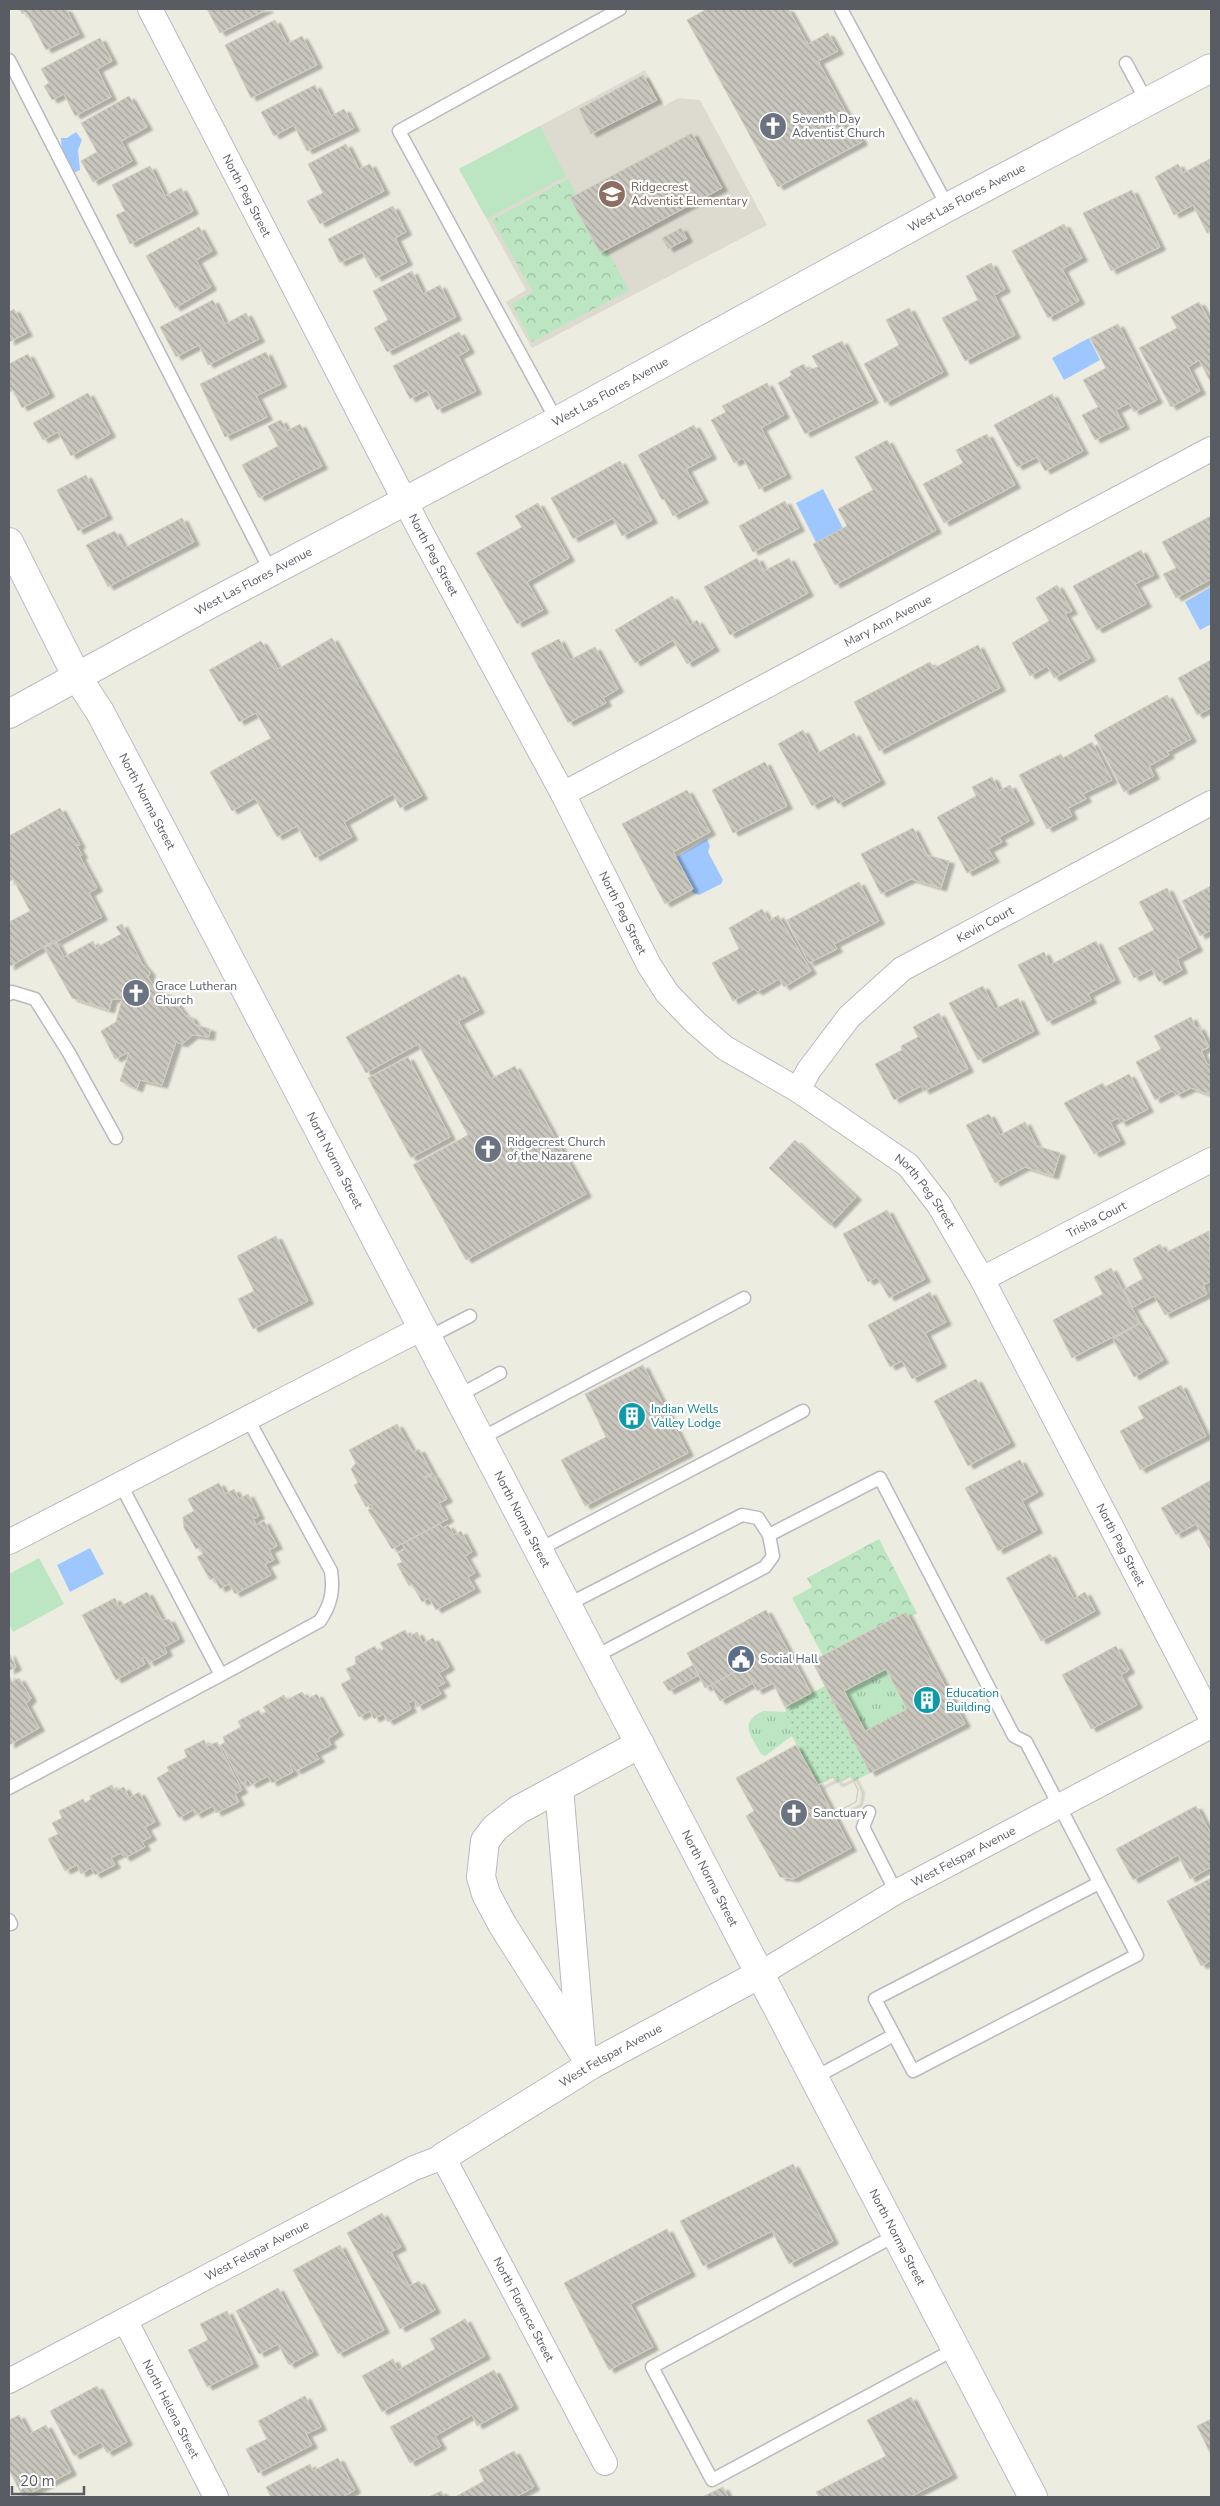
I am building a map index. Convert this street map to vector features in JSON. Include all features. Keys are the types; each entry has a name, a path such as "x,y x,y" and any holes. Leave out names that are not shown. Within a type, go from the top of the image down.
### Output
{"main road":[{"name":"West Las Flores Avenue","path":"9,714 556,421 948,207 1211,68"},
{"name":"North Norma Street","path":"9,542 77,677 100,712 1033,2497"},
{"path":"586,2059 502,1924 486,1894 481,1877 485,1841 495,1828 518,1810 640,1744"},
{"path":"559,1788 586,2059"},
{"name":"West Felspar Avenue","path":"443,2157 586,2059 760,1974"}],"street":[{"name":"North Peg Street","path":"150,9 405,501 563,794 629,929 667,993 696,1023 725,1048 798,1090 908,1165 939,1206 982,1279 1211,1718"},
{"name":"Mary Ann Avenue","path":"563,794 1211,450"},
{"name":"Kevin Court","path":"798,1090 808,1070 849,1017 902,969 1211,803"},
{"name":"Trisha Court","path":"982,1279 1211,1160"},
{"path":"9,1542 248,1419 425,1333"},
{"name":"West Felspar Avenue","path":"760,1974 896,1892 1211,1726"},
{"name":"West Felspar Avenue","path":"9,2381 414,2168 443,2157"},
{"name":"North Florence Street","path":"443,2157 605,2463"},
{"name":"North Helena Street","path":"125,2320 216,2497"}],"lane":[{"path":"556,421 399,131 620,9"},
{"path":"841,9 948,207"},
{"path":"9,60 271,572"},
{"path":"1126,63 1147,102"},
{"path":"9,994 12,992 34,999 69,1053 116,1138"},
{"path":"480,1439 744,1298"},
{"path":"425,1333 470,1316"},
{"path":"458,1396 500,1373"},
{"path":"538,1550 803,1411"},
{"path":"9,1788 320,1622 329,1608 334,1589 331,1571 248,1419"},
{"path":"769,1535 880,1478 1014,1736 1026,1742 1099,1882 1136,1955 913,2071 875,1999 1099,1882"},
{"path":"121,1485 221,1676"},
{"path":"567,1605 742,1515 758,1518 769,1535 773,1556 765,1567 594,1657"},
{"path":"869,1812 863,1827 896,1892"},
{"path":"814,2078 894,2036"},
{"path":"896,2235 652,2367 712,2480 955,2349"}],"shaded area":[{"name":"Ridgecrest Adventist Elementary","path":"645,70 664,106 678,98 700,100 767,225 532,348 506,302 526,290 459,169"}],"green space":[{"path":"540,126 566,176 487,219 459,169"},
{"path":"568,179 629,290 532,342 512,304 533,292 492,220"},
{"path":"879,1539 917,1613 909,1617 906,1612 823,1656 792,1598 812,1587 807,1578"},
{"path":"39,1558 64,1604 13,1632 9,1624 9,1574"},
{"path":"886,1669 907,1709 865,1731 844,1691"},
{"path":"825,1686 870,1773 854,1781 851,1776 837,1783 833,1777 818,1785 792,1736 785,1707"},
{"path":"763,1711 787,1712 792,1736 765,1756 761,1754 749,1730 751,1720"}],"water":[{"path":"76,132 82,140 78,150 80,170 71,174 62,152 61,138 67,138"},
{"path":"1089,338 1100,360 1064,380 1052,358"},
{"path":"823,489 844,530 817,544 796,503"},
{"path":"1211,587 1211,624 1200,630 1185,602"},
{"path":"707,839 710,846 708,852 723,880 721,884 699,895 693,893 673,859"},
{"path":"90,1548 104,1574 70,1592 57,1565"}],"building":[{"path":"20,9 66,9 79,34 46,50 26,12 22,14"},
{"path":"207,9 268,9 220,33"},
{"path":"707,9 788,9 808,44 828,33 838,51 818,61 862,142 778,187 687,20"},
{"path":"275,20 287,44 302,36 317,65 251,98 225,45"},
{"path":"100,38 112,61 97,69 111,97 75,116 64,94 52,100 44,86 49,83 41,69"},
{"path":"643,75 657,100 591,134 579,109"},
{"path":"315,85 331,116 344,109 354,128 307,151 294,125 274,136 261,112"},
{"path":"129,96 147,127 121,141 132,161 93,182 81,161 97,152 81,123"},
{"name":"Ridgecrest Adventist Elementary","path":"692,133 722,188 600,253 570,198"},
{"path":"346,144 359,169 370,164 384,191 320,224 307,201 323,193 308,164"},
{"path":"1210,159 1211,231 1207,233 1193,205 1174,215 1155,177 1178,164 1183,173"},
{"path":"150,166 165,196 181,188 193,211 130,244 116,215 125,211 112,185"},
{"path":"1132,190 1160,247 1111,271 1083,213"},
{"path":"393,206 406,232 395,238 407,262 376,278 362,252 340,263 328,239"},
{"path":"1064,224 1082,258 1062,269 1079,301 1048,318 1012,251"},
{"path":"199,227 212,251 196,260 211,287 175,308 146,256"},
{"path":"681,228 687,239 668,249 662,238"},
{"path":"991,263 1005,289 994,295 1015,335 965,361 942,318 978,300 966,276"},
{"path":"412,271 423,294 440,285 456,317 387,352 374,328 388,320 373,291"},
{"path":"213,300 225,324 246,313 259,339 208,365 199,345 176,357 160,327"},
{"path":"1199,302 1211,324 1211,383 1199,360 1188,367 1200,391 1171,407 1139,348 1177,328 1171,317"},
{"path":"909,308 943,372 885,403 864,364 899,345 886,320"},
{"path":"14,309 27,333 9,342 9,312"},
{"path":"1118,324 1157,400 1134,412 1129,403 1116,410 1124,426 1095,440 1082,415 1098,407 1083,380 1106,368 1090,338"},
{"path":"459,332 469,350 458,356 476,391 437,410 427,390 410,399 393,366"},
{"path":"842,341 873,400 805,434 778,383 792,375 790,371 804,364 807,370 818,367 812,356"},
{"path":"266,352 281,384 256,396 267,417 225,437 200,384"},
{"path":"28,354 49,394 22,408 13,390 10,392 9,389 9,364"},
{"path":"767,383 784,415 761,428 786,475 759,489 743,458 734,463 711,420 726,412 722,406"},
{"path":"88,393 110,434 71,456 58,432 43,440 33,423"},
{"path":"1052,394 1083,451 1045,471 1037,457 1017,467 994,425"},
{"path":"281,420 287,431 300,424 322,466 259,498 242,465 278,446 268,426"},
{"path":"694,425 711,456 686,469 703,500 673,516 664,499 662,500 638,455"},
{"path":"987,434 1015,485 944,523 923,484 963,463 956,450"},
{"path":"887,440 936,530 835,585 813,544 847,526 838,509 873,490 855,457"},
{"path":"620,461 652,520 622,536 613,518 573,539 551,498"},
{"path":"86,475 107,516 78,531 57,490"},
{"path":"785,501 799,528 753,552 739,526"},
{"path":"538,503 569,558 527,582 543,610 517,624 476,553 522,527 515,516"},
{"path":"1211,516 1211,579 1176,598 1163,574 1176,568 1162,542"},
{"path":"182,518 194,542 108,587 86,545 115,531 124,548"},
{"path":"1141,550 1154,575 1135,584 1146,604 1097,630 1073,586"},
{"path":"757,558 764,571 789,558 808,593 730,635 704,587"},
{"path":"1057,585 1072,611 1065,614 1090,658 1054,678 1047,666 1030,676 1012,643 1049,621 1036,598"},
{"path":"672,596 690,625 697,620 714,648 687,664 673,640 635,663 615,630"},
{"path":"332,638 422,796 400,808 393,794 344,822 352,837 315,858 297,826 277,837 255,798 232,811 210,772 271,738 256,713 239,722 209,670 261,641 278,669"},
{"path":"559,639 570,660 595,647 618,689 603,698 606,703 568,723 531,653"},
{"path":"978,645 1000,688 879,751 854,702 930,662 934,668"},
{"path":"1211,660 1211,708 1197,715 1178,678"},
{"path":"1167,695 1191,739 1167,752 1169,755 1149,766 1154,776 1124,792 1094,735"},
{"path":"803,730 816,754 854,733 880,781 838,804 832,795 812,806 778,744"},
{"path":"1092,742 1112,780 1083,794 1086,799 1068,808 1072,816 1047,829 1019,775 1061,754 1063,758"},
{"path":"765,762 787,806 733,833 712,790"},
{"path":"992,777 999,791 1010,785 1029,821 999,837 1002,842 988,849 994,859 967,873 937,817 976,796 972,787"},
{"path":"687,790 710,832 673,852 693,889 665,904 622,824"},
{"path":"60,808 80,845 77,846 82,855 80,857 97,888 89,893 102,917 56,942 55,940 9,967 9,922 30,911 13,879 9,882 9,836"},
{"path":"913,828 927,855 949,861 941,888 911,879 881,894 861,854"},
{"path":"859,882 879,921 834,944 837,949 809,963 787,920"},
{"path":"1211,886 1211,930 1200,936 1182,901"},
{"path":"1167,888 1197,948 1177,959 1182,970 1159,982 1152,969 1134,978 1118,948 1154,930 1139,902"},
{"path":"762,909 769,921 778,915 811,971 784,987 779,979 757,992 754,989 733,1001 712,963 739,949 729,928"},
{"path":"122,924 141,962 150,973 148,977 156,990 170,995 185,1015 191,1017 196,1025 210,1029 209,1037 193,1035 182,1044 176,1042 162,1085 140,1080 137,1089 120,1081 129,1052 115,1059 101,1031 116,1022 122,999 112,999 109,1010 72,998 44,948 56,942 64,957 93,941 96,948 121,934 116,927"},
{"path":"1096,941 1115,980 1088,994 1091,1000 1047,1022 1018,965 1044,952 1050,965"},
{"path":"459,974 479,1010 458,1021 491,1079 515,1066 586,1194 466,1260 413,1165 468,1135 418,1044 366,1073 346,1037"},
{"path":"983,986 995,1009 1018,998 1034,1031 978,1060 949,1003"},
{"path":"939,1013 968,1069 924,1091 921,1086 894,1100 875,1064 902,1050 901,1046 918,1037 913,1027"},
{"path":"1191,1017 1196,1028 1199,1027 1209,1047 1201,1051 1207,1064 1211,1066 1211,1095 1191,1088 1177,1095 1172,1091 1155,1100 1136,1062 1161,1049 1154,1036"},
{"path":"408,1057 450,1137 411,1158 368,1078"},
{"path":"1129,1074 1148,1109 1121,1123 1118,1118 1110,1122 1120,1141 1094,1154 1064,1103 1103,1083 1105,1087"},
{"path":"989,1114 1000,1135 1025,1122 1037,1146 1060,1153 1053,1176 1025,1167 995,1183 966,1125"},
{"path":"795,1140 856,1197 830,1225 769,1168"},
{"path":"887,1210 925,1279 889,1298 877,1277 868,1282 843,1234"},
{"path":"1209,1231 1211,1281 1203,1285 1207,1294 1165,1315 1154,1296 1133,1307 1124,1289 1143,1279 1133,1259 1160,1244 1165,1253"},
{"path":"276,1236 308,1301 253,1329 238,1299 254,1291 237,1256"},
{"path":"1111,1268 1140,1323 1072,1358 1053,1320 1103,1294 1094,1277"},
{"path":"930,1292 946,1322 925,1333 941,1364 912,1379 902,1361 890,1367 868,1325"},
{"path":"1141,1323 1163,1360 1134,1377 1113,1339"},
{"name":"Indian Wells Valley Lodge","path":"643,1365 688,1453 585,1506 561,1460 606,1437 585,1394"},
{"path":"976,1379 1010,1443 968,1466 934,1401"},
{"path":"1181,1385 1206,1436 1140,1470 1120,1431 1144,1418 1138,1407"},
{"path":"397,1424 413,1452 419,1449 432,1473 424,1477 424,1479 433,1474 447,1499 439,1503 448,1519 392,1549 368,1510 373,1507 371,1504 366,1507 354,1485 358,1483 351,1469 356,1463 349,1450"},
{"path":"1020,1460 1038,1492 1022,1501 1037,1530 998,1551 965,1488"},
{"path":"1211,1480 1211,1551 1196,1524 1176,1535 1161,1508"},
{"path":"219,1483 225,1494 234,1489 239,1499 248,1494 259,1516 253,1519 256,1525 264,1521 277,1546 269,1550 274,1560 265,1564 271,1575 235,1594 229,1584 220,1589 214,1578 210,1580 197,1557 203,1554 200,1547 196,1549 184,1528 183,1517 194,1511 188,1499"},
{"path":"440,1524 443,1528 448,1525 454,1535 461,1531 472,1552 465,1556 475,1573 468,1577 475,1589 436,1610 429,1598 422,1602 412,1584 409,1586 397,1564 402,1562 398,1553 405,1549 402,1544"},
{"path":"1050,1554 1074,1599 1085,1592 1095,1611 1041,1641 1006,1578"},
{"path":"147,1592 162,1620 169,1619 179,1639 164,1647 167,1653 149,1663 145,1657 142,1658 145,1664 116,1680 82,1615 115,1598 119,1607"},
{"name":"Social Hall","path":"766,1610 811,1693 785,1707 773,1683 757,1691 744,1667 705,1688 687,1653"},
{"name":"Education Building","path":"906,1612 965,1724 870,1773 812,1661","holes":["886,1669 907,1709 865,1731 844,1691"]},
{"path":"405,1630 409,1637 417,1632 423,1643 433,1638 449,1667 439,1673 445,1683 437,1687 441,1694 417,1707 414,1700 408,1703 411,1709 388,1722 383,1714 374,1719 370,1711 359,1717 341,1684 351,1679 346,1669 356,1664 355,1657 375,1646 378,1652 384,1649 380,1643"},
{"path":"1116,1646 1129,1670 1121,1675 1137,1705 1091,1729 1062,1675"},
{"path":"9,1653 16,1667 9,1671"},
{"path":"693,1665 699,1675 669,1691 663,1682"},
{"path":"744,1667 753,1683 720,1701 711,1685"},
{"path":"9,1675 12,1682 19,1678 31,1698 26,1704 39,1728 9,1745"},
{"path":"302,1692 307,1699 317,1694 338,1732 328,1739 331,1745 315,1753 319,1759 296,1771 292,1765 290,1766 293,1772 272,1783 268,1776 251,1785 248,1780 242,1784 221,1745 225,1742 223,1737 241,1727 238,1721 259,1710 261,1715 266,1712 263,1707 284,1695 287,1700"},
{"path":"204,1740 207,1746 217,1742 242,1790 235,1794 239,1802 216,1813 213,1806 196,1815 193,1810 179,1818 157,1778 169,1771 167,1767 187,1757 184,1750"},
{"name":"Sanctuary","path":"796,1745 818,1785 833,1777 837,1783 851,1776 858,1790 856,1802 833,1814 851,1848 793,1879 780,1877 746,1816 754,1811 736,1778"},
{"path":"851,1776 858,1790 856,1802 833,1814 818,1785 833,1777 837,1783"},
{"path":"112,1785 115,1791 124,1787 129,1798 139,1792 155,1822 145,1827 151,1837 142,1842 145,1847 125,1858 121,1853 111,1858 115,1865 95,1875 91,1868 81,1874 77,1865 65,1871 48,1839 58,1834 52,1823 62,1818 59,1811 83,1799 85,1803 91,1799 90,1796"},
{"path":"1196,1806 1211,1834 1211,1867 1190,1879 1178,1855 1133,1880 1116,1849"},
{"path":"1211,1878 1211,1960 1201,1966 1167,1901"},
{"path":"793,2164 833,2241 789,2264 772,2231 703,2266 680,2221"},
{"path":"382,2213 401,2247 391,2252 409,2286 419,2281 435,2310 400,2329 347,2233"},
{"path":"667,2229 690,2273 630,2304 653,2347 609,2370 564,2283"},
{"path":"340,2245 384,2330 338,2354 293,2270"},
{"path":"278,2288 313,2352 289,2365 278,2344 259,2354 236,2311"},
{"path":"227,2311 253,2364 207,2387 188,2350 208,2340 200,2324"},
{"path":"465,2319 485,2356 382,2412 362,2376 393,2359 398,2370 435,2349 430,2339"},
{"path":"494,2370 513,2406 477,2426 472,2415 435,2436 441,2446 410,2463 390,2427"},
{"path":"97,2386 127,2442 107,2453 101,2442 74,2456 50,2411"},
{"path":"305,2396 321,2427 306,2434 312,2445 258,2473 246,2449 267,2439 258,2421"},
{"path":"911,2397 952,2475 910,2497 819,2497 816,2492 886,2456 867,2420"},
{"path":"19,2415 29,2434 46,2425 71,2472 23,2497 9,2470 9,2420"},
{"path":"1211,2419 1211,2455 1197,2426"},
{"path":"514,2451 534,2487 516,2497 455,2497 484,2481 479,2470"},
{"path":"338,2458 355,2490 343,2497 271,2497 266,2487 310,2464 313,2471"},
{"path":"723,2487 728,2497 702,2497"},
{"path":"441,2491 445,2497 429,2497"}],"place":[{"name":"Seventh Day Adventist Church","path":"773,126"},
{"name":"Ridgecrest Adventist Elementary","path":"612,194"},
{"name":"Grace Lutheran Church","path":"136,993"},
{"name":"Ridgecrest Church of the Nazarene","path":"488,1149"},
{"name":"Indian Wells Valley Lodge","path":"632,1416"},
{"name":"Social Hall","path":"741,1659"},
{"name":"Education Building","path":"927,1700"},
{"name":"Sanctuary","path":"794,1813"}]}
